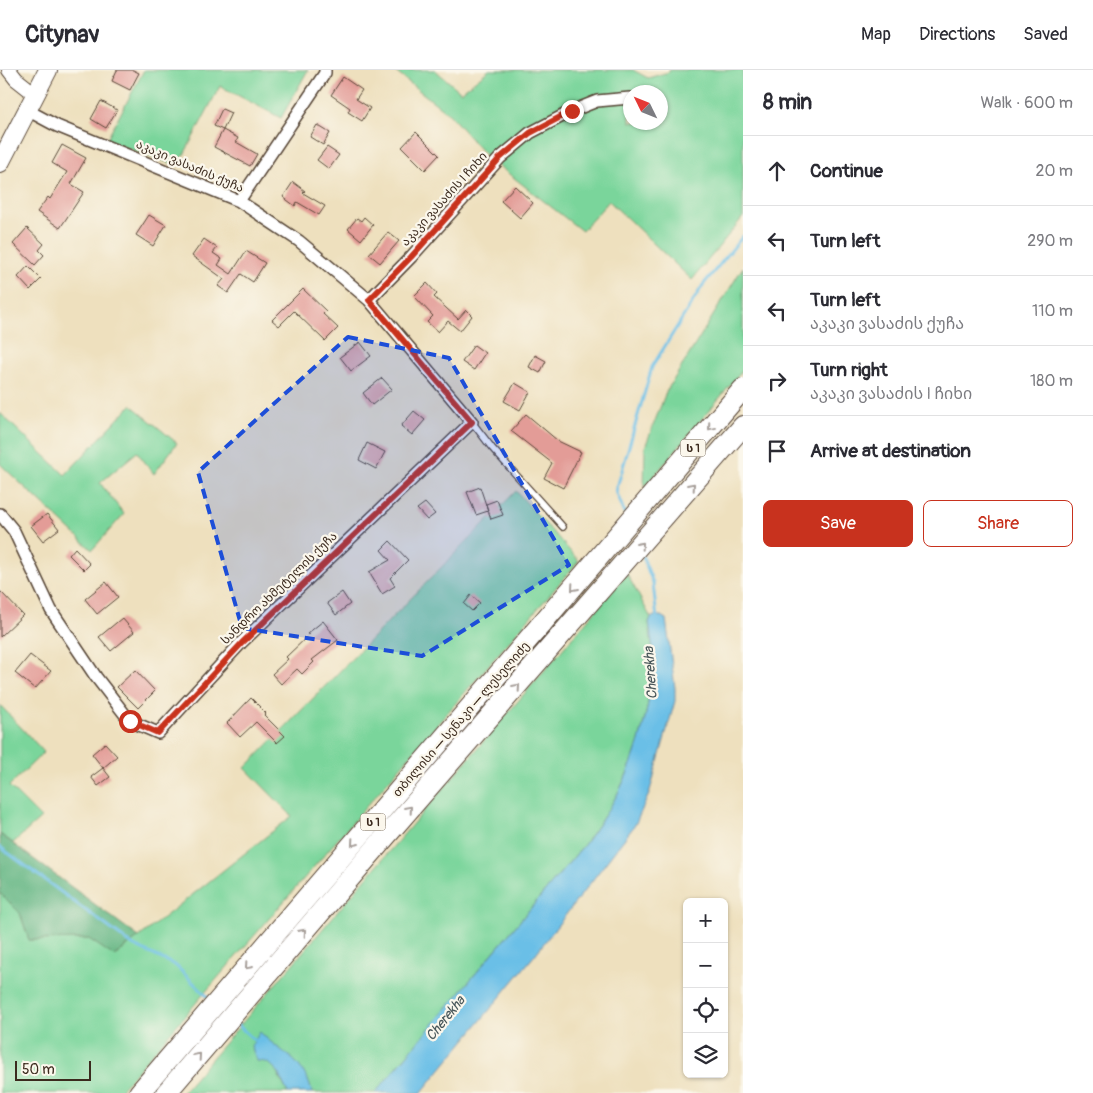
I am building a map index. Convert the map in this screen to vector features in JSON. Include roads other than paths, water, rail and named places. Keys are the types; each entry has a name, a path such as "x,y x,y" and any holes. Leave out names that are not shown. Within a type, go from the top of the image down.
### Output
{"highway":[{"name":"თბილისი — სენაკი — ლესელიძე","path":"139,1093 606,551 743,389"},
{"name":"თბილისი — სენაკი — ლესელიძე","path":"166,1093 380,843 743,426"}],"main road":[{"path":"0,163 48,70"}],"street":[{"path":"9,70 16,79 36,94"},
{"path":"239,201 320,81 325,70"},
{"name":"აკაკი ვასაძის I ჩიხი","path":"369,300 411,257 500,158 530,133 572,111 597,101 623,99"},
{"name":"აკაკი ვასაძის ქუჩა","path":"27,110 57,126 239,201 300,242 369,300 472,422"},
{"name":"სანდრო ახმეტელის ქუჩა","path":"0,514 14,531 51,610 96,677 130,721 158,733 242,643 472,422"}],"lane":[{"path":"472,422 492,448 563,527"}],"water":[{"path":"654,616 661,616 666,619 675,701 649,794 635,825 534,956 421,1093 375,1093 584,845 613,802 628,772 644,723 653,656 649,622"},
{"path":"260,1032 298,1064 307,1078 313,1093 288,1093 277,1071 269,1064 257,1061 251,1046"}],"waterway":[{"name":"Cherekha","path":"625,514 616,491 652,367 703,285 743,236"},
{"name":"Cherekha","path":"642,555 653,583 657,619"},
{"path":"0,847 134,946 175,965 211,1000"},
{"path":"236,1023 257,1043"}]}
